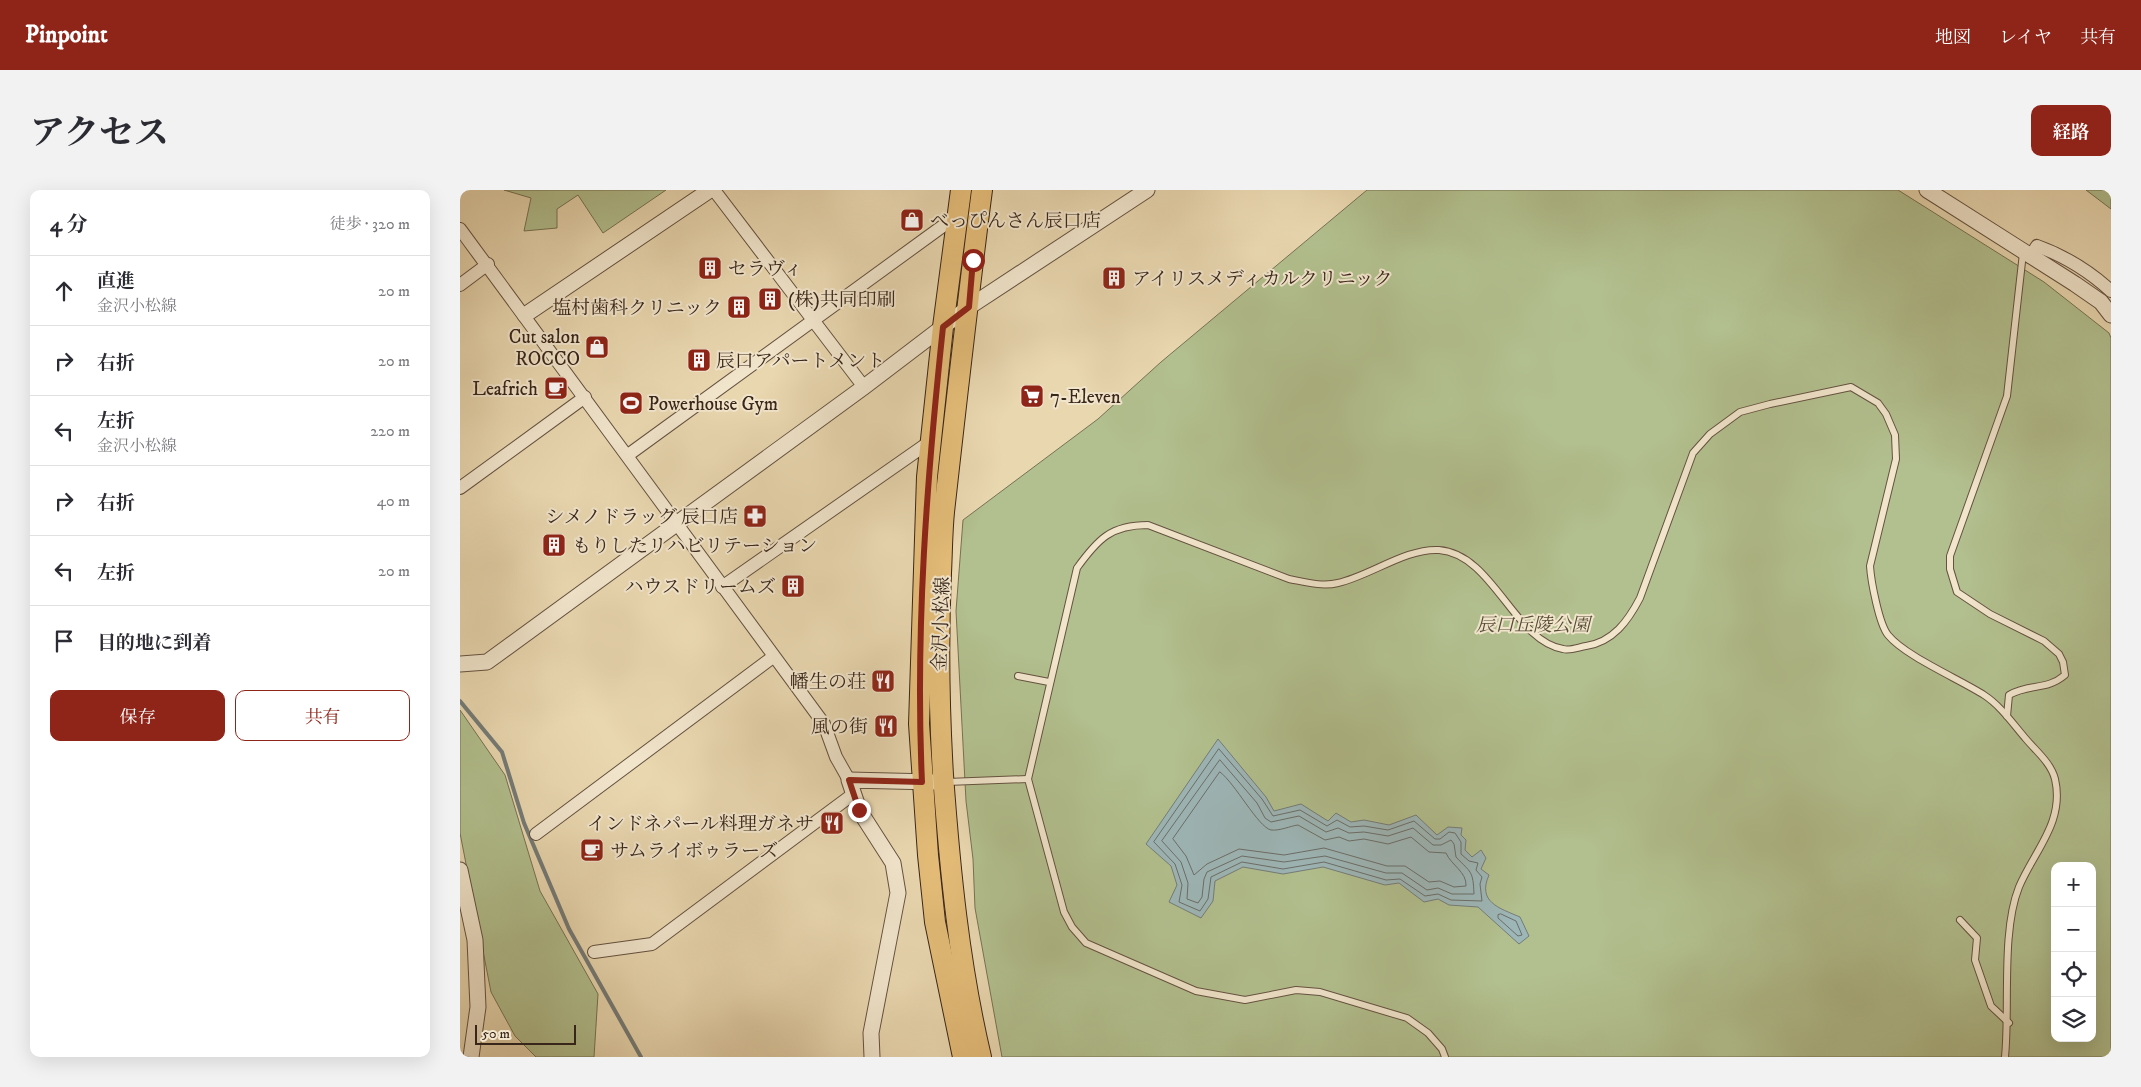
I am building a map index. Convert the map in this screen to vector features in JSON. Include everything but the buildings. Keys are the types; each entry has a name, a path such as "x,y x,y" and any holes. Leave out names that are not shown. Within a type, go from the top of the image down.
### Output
{"main road":[{"name":"金沢小松線","path":"961,190 943,327 927,477 919,724 922,782 935,922 963,1057"},
{"name":"金沢小松線","path":"981,1057 971,1015 945,827 938,696 944,509 961,350 969,307 982,190"}],"street":[{"path":"525,315 710,190"},
{"path":"714,190 864,387"},
{"path":"460,664 487,662 864,387 969,307 1147,190"},
{"path":"1927,190 2101,302 2111,315"},
{"path":"628,455 958,215"},
{"path":"460,229 488,264 773,657 824,724 836,757 849,780 852,795 859,810 893,863 898,893 871,1033 872,1057"},
{"path":"2026,255 2037,246 2066,256 2096,277 2111,291"},
{"path":"460,285 488,264"},
{"path":"460,488 585,397"},
{"path":"722,587 931,441"},
{"path":"536,834 773,657"},
{"path":"849,780 944,782"},
{"path":"594,952 652,944 852,795"},
{"path":"461,878 475,940 478,1007 471,1057"}],"lane":[{"path":"2007,716 2009,695 2021,688 2054,685 2065,675 2064,662 2059,654 2044,641 1990,614 1957,592 1950,569 1950,556 2007,396 2026,255"},
{"path":"1445,1057 1442,1049 1428,1033 1407,1018 1320,992 1296,990 1246,1000 1196,991 1086,943 1072,927 1064,912 1028,779 1076,568 1092,547 1108,533 1129,525 1148,525 1289,579 1311,584 1336,584 1360,577 1416,552 1437,550 1453,552 1476,567 1534,633 1551,645 1564,650 1590,645 1610,636 1629,619 1640,598 1693,453 1710,434 1740,412 1851,387 1878,403 1895,435 1896,459 1870,566 1871,584 1887,634 1903,648 1986,696 2007,716 2047,763 2054,778 2057,812 2019,888 2010,921 2009,1023 2005,1057"},
{"path":"1018,676 1049,682"},
{"path":"944,782 1028,779"},
{"path":"1960,920 1977,938 1975,960 1991,1006 2009,1023"}],"green space":[{"path":"504,190 666,190 603,233 578,195 557,209 557,228 524,231 531,198"},
{"name":"辰口丘陵公園","path":"1367,190 1898,190 2044,282 2109,333 2111,338 2111,1057 1002,1057 975,908 973,859 966,801 956,611 963,520 1098,419 1161,362"},
{"path":"2086,190 2111,190 2111,209"},
{"path":"460,710 505,775 540,891 598,994 594,1057 536,1057 515,1036 491,992 460,833"}],"water":[{"path":"1218,739 1266,797 1274,811 1301,804 1328,821 1336,813 1351,822 1364,820 1389,825 1416,815 1437,835 1448,827 1462,828 1461,835 1466,840 1465,850 1472,857 1481,850 1486,858 1481,869 1489,875 1486,884 1488,898 1498,907 1520,917 1529,936 1519,944 1478,907 1449,905 1438,899 1424,902 1399,883 1385,885 1323,867 1283,874 1243,867 1215,881 1213,901 1201,918 1169,902 1177,885 1171,866 1146,844"}],"waterway":[{"path":"460,701 502,752 524,823 569,929 641,1057"}],"place":[{"name":"べっぴんさん辰口店","path":"912,220"},
{"name":"セラヴィ","path":"710,268"},
{"name":"アイリスメディカルクリニック","path":"1114,278"},
{"name":"(株)共同印刷","path":"770,299"},
{"name":"塩村歯科クリニック","path":"739,307"},
{"name":"Cut salon ROCCO","path":"597,347"},
{"name":"辰口アパートメント","path":"699,360"},
{"name":"Leafrich","path":"556,388"},
{"name":"7-Eleven","path":"1032,396"},
{"name":"Powerhouse Gym","path":"631,403"},
{"name":"シメノドラッグ 辰口店","path":"755,516"},
{"name":"もりしたリハビリテーション","path":"554,545"},
{"name":"ハウスドリームズ","path":"793,586"},
{"name":"幡生の荘","path":"883,681"},
{"name":"風の街","path":"886,726"},
{"name":"インドネパール料理ガネサ","path":"832,823"},
{"name":"サムライボゥラーズ","path":"592,850"}],"route":[{"path":"859,810 852,795 849,780 922,782 919,724 927,477 943,327 969,307 973,260"}]}
